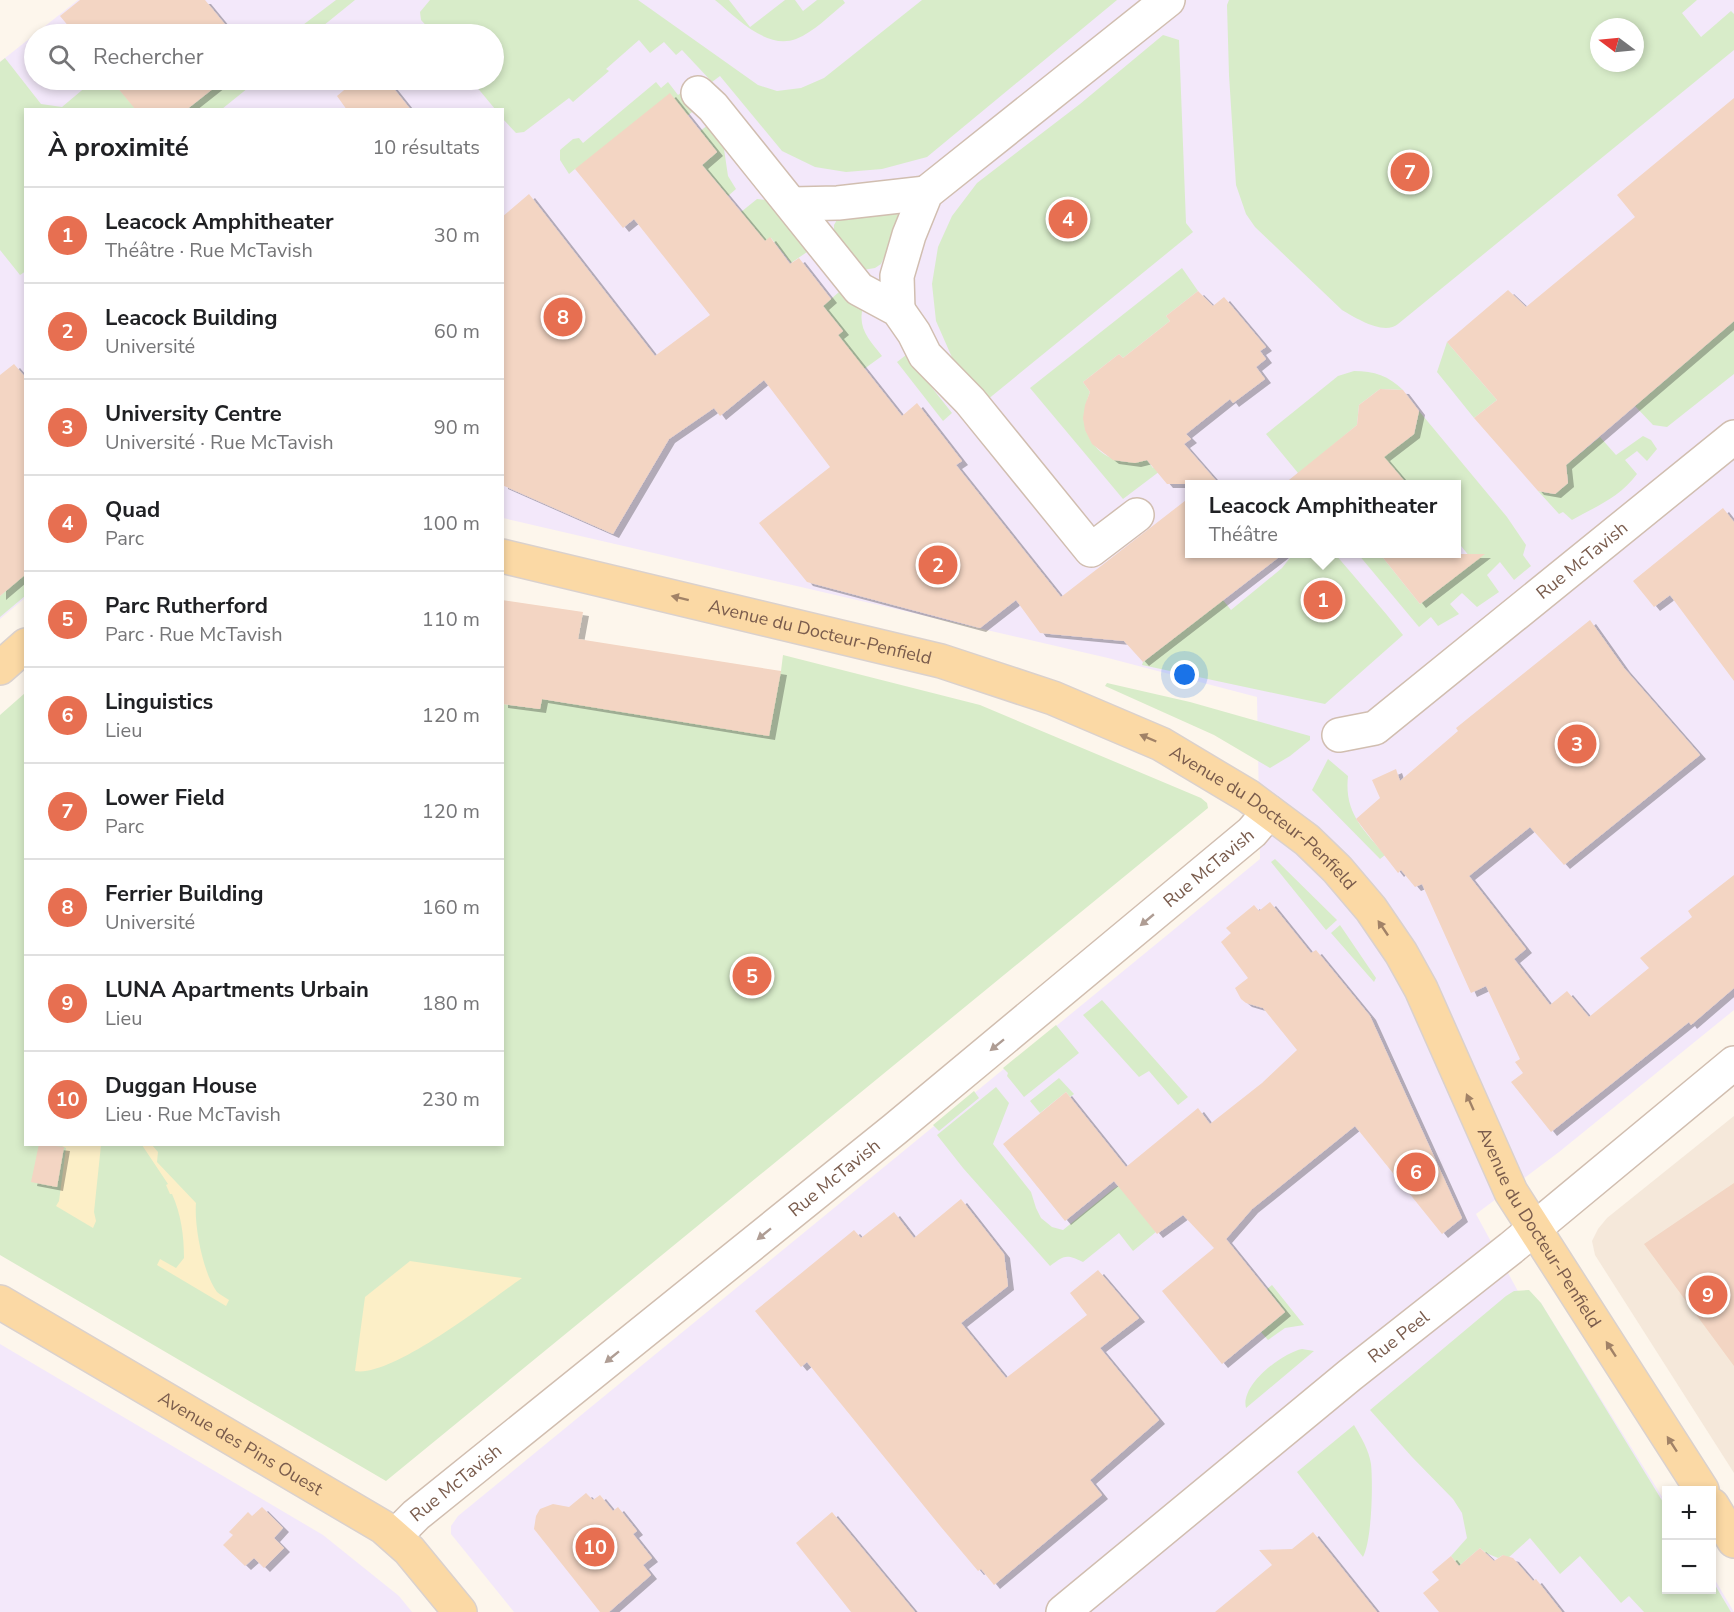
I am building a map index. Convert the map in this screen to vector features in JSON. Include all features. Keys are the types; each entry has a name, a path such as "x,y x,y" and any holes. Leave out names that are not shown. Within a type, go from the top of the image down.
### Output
{"main road":[{"name":"Avenue du Docteur-Penfield","path":"504,556 940,661 1053,698 1161,744 1248,796 1307,840 1337,869 1371,909 1401,953 1421,989 1511,1192 1699,1486"},
{"path":"0,668 24,647"},
{"name":"Avenue des Pins Ouest","path":"0,1302 300,1477 395,1536 410,1550 460,1612"},
{"path":"1716,1512 1734,1541"}],"street":[{"path":"898,310 897,276 909,235 926,193 1168,0"},
{"path":"698,93 792,204 859,289 898,310 914,333 925,355 970,401 1091,550 1137,515"},
{"path":"792,204 838,203 926,193"},
{"name":"Rue McTavish","path":"1339,735 1375,728 1734,437"},
{"name":"Rue McTavish","path":"395,1536 416,1515 896,1129 1053,999 1252,832 1269,812"},
{"name":"Rue Peel","path":"1063,1612 1734,1063"}],"shaded area":[{"path":"78,0 1734,0 1734,1010 1559,1152 1476,1214 1520,1295 1541,1303 1662,1497 1662,1594 1716,1594 1716,1582 1734,1612 514,1612 451,1534 451,1526 458,1516 1260,859 1257,697 1108,658 504,518 504,108 24,108 24,599 0,619 0,62 24,43 24,90 504,90 504,24 48,24"},
{"path":"1734,1116 1734,1473 1595,1255 1592,1241 1607,1218"},
{"path":"0,1344 323,1535 399,1596 412,1612 0,1612"}],"green space":[{"path":"336,0 355,0 325,24 304,24"},
{"path":"430,0 638,0 758,85 777,91 801,88 824,78 922,0 1117,0 927,157 882,169 846,172 815,167 782,151 720,76 712,82 682,50 676,55 664,42 650,53 639,40 606,69 609,71 573,102 569,98 524,132 516,133 504,120 504,108 494,108 479,90 504,90 504,24 425,24 421,20 420,12"},
{"path":"715,0 729,0 750,27 785,0 795,0 803,11 817,0 843,0 845,3 809,32 796,39 785,41 774,40 752,30"},
{"path":"1229,0 1697,0 1682,13 1701,37 1731,11 1734,14 1734,50 1398,324 1385,328 1370,324 1342,310 1255,227 1246,214 1236,185 1227,5"},
{"path":"1163,35 1179,40 1186,223 1193,232 987,400 954,362 936,321 932,284 938,247 952,216 977,183 1080,104"},
{"path":"5,58 24,82 24,90 30,90 41,104 62,107 82,90 120,90 135,108 24,108 24,272 20,275 0,250 0,62"},
{"path":"656,82 661,88 668,82 678,95 682,92 696,109 687,116 575,169 569,174 560,160 560,150 573,139 579,138 583,143"},
{"path":"211,90 246,90 223,108 189,108"},
{"path":"708,125 724,149 728,176 736,189 728,196 702,165 717,152 700,131"},
{"path":"757,199 767,200 807,252 791,263 771,238 765,241 741,212"},
{"path":"906,209 881,264 875,268 863,270 834,233 834,225 838,218"},
{"path":"1182,268 1198,291 1166,316 1170,321 1123,358 1119,354 1083,382 1090,392 1085,422 1088,435 1095,446 1116,460 1131,462 1147,460 1153,468 1160,463 1164,468 1123,499 1030,388"},
{"path":"839,292 845,300 863,308 863,328 882,356 864,369 838,335 843,331 823,306"},
{"path":"1734,321 1734,374 1667,427 1653,425 1635,406"},
{"path":"1447,342 1497,400 1474,418 1437,372"},
{"path":"906,355 952,413 943,421 897,362"},
{"path":"1354,371 1368,372 1381,375 1403,390 1380,389 1359,405 1357,425 1298,474 1303,480 1297,480 1295,478 1298,473 1266,434 1338,376"},
{"path":"1419,411 1507,517 1526,545 1523,555 1531,566 1514,580 1500,562 1487,575 1499,592 1477,607 1462,593 1450,604 1459,614 1438,626 1431,617 1419,627 1361,558 1383,558 1420,604 1474,562 1461,546 1461,480 1404,480 1375,447 1393,450 1414,434"},
{"path":"1643,436 1651,440 1657,449 1647,461 1637,451 1625,460 1637,474 1623,489 1572,520 1563,512 1559,514 1538,491 1555,494 1568,483 1566,465 1600,437 1616,455"},
{"path":"1290,558 1338,558 1403,635 1325,704 1142,665 1223,600 1231,610 1282,568"},
{"path":"24,575 24,597 0,617 0,596"},
{"path":"783,655 980,705 1201,798 1207,803 1208,808 386,1481 0,1255 0,715 24,694 24,1146 504,1146 504,704 540,709 542,699 572,704 781,671"},
{"path":"1107,683 1190,702 1310,736 1310,740 1270,768 1214,735 1105,686"},
{"path":"1328,759 1348,776 1349,800 1352,810 1357,820 1385,855 1380,859 1312,790"},
{"path":"1275,859 1337,920 1326,930 1271,862"},
{"path":"1340,925 1376,978 1374,982 1331,933"},
{"path":"1102,1000 1188,1097 1178,1105 1149,1071 1139,1077 1083,1015"},
{"path":"1056,1025 1079,1053 1024,1097 1003,1068"},
{"path":"1059,1078 1074,1094 1070,1097 1066,1092 1040,1113 1030,1101"},
{"path":"996,1087 1009,1103 993,1144 1031,1192 1041,1218 1052,1227 1063,1230 1112,1190 1142,1170 1156,1232 1133,1251 1119,1233 1083,1262 1066,1257 1050,1266 963,1168 937,1135"},
{"path":"974,1091 979,1098 939,1131 933,1125"},
{"path":"1272,1285 1304,1325 1285,1328 1268,1340 1261,1332 1285,1312 1267,1289"},
{"path":"1529,1290 1541,1303 1662,1500 1662,1594 1716,1594 1716,1587 1731,1612 1644,1612 1629,1596 1621,1603 1580,1556 1560,1574 1530,1538 1508,1558 1503,1555 1498,1558 1480,1548 1459,1566 1451,1556 1467,1538 1462,1513 1453,1499 1370,1410 1514,1291"},
{"path":"1302,1349 1314,1351 1246,1408 1249,1390 1264,1371 1284,1357"},
{"path":"1354,1425 1367,1449 1371,1464 1370,1525 1363,1557 1297,1472"}],"sand":[{"path":"62,1146 101,1146 94,1212 96,1221 93,1228 56,1206 59,1201 66,1148"},
{"path":"143,1146 153,1146 158,1152 157,1162 196,1203 198,1236 204,1262 217,1292 229,1300 226,1306 157,1265 160,1259 176,1268 184,1258 180,1217 172,1194 166,1185 168,1184"},
{"path":"410,1261 522,1278 415,1351 392,1363 371,1370 355,1371 365,1297"}],"building":[{"path":"80,0 205,0 225,24 67,24 60,16"},
{"path":"119,90 211,90 189,108 134,108"},
{"path":"344,90 395,90 409,108 346,108 337,96"},
{"path":"670,93 717,152 702,165 765,241 770,237 790,264 799,258 831,299 823,306 843,331 838,335 902,416 917,403 962,461 956,465 1061,597 1185,501 1185,558 1278,558 1143,662 1124,641 1040,633 1016,600 980,628 807,582 759,523 830,467 764,380 720,416 714,408 669,439 613,534 504,486 504,215 529,194 655,356 710,315 634,219 623,228 575,169"},
{"path":"1734,98 1734,321 1566,465 1568,483 1555,494 1538,491 1474,418 1497,400 1447,342 1508,290 1526,307 1635,217 1617,195"},
{"path":"1198,291 1213,306 1224,297 1266,347 1260,351 1266,359 1256,367 1265,379 1233,403 1230,399 1186,434 1191,439 1184,444 1216,480 1185,480 1185,484 1167,484 1147,460 1135,463 1113,460 1092,444 1085,430 1083,418 1090,392 1083,382 1119,354 1123,358 1170,321 1166,316"},
{"path":"14,364 24,376 24,576 0,596 0,375"},
{"path":"1380,389 1403,390 1419,411 1414,434 1384,457 1404,480 1289,480 1357,425 1359,405"},
{"path":"1723,508 1734,522 1734,681 1670,595 1654,607 1633,581"},
{"path":"1461,554 1485,554 1420,604 1383,558 1461,558"},
{"path":"504,600 583,612 578,639 781,671 769,736 542,699 540,709 504,704"},
{"path":"1590,620 1624,668 1700,755 1564,865 1530,827 1469,876 1526,949 1514,959 1550,1005 1567,991 1589,1017 1649,968 1640,958 1692,917 1688,911 1734,875 1734,988 1691,1025 1689,1022 1551,1132 1511,1082 1523,1073 1515,1062 1520,1059 1486,986 1471,993 1422,884 1415,887 1401,870 1398,873 1356,819 1380,798 1372,780 1396,769 1400,781 1458,731 1456,728"},
{"path":"1270,902 1311,953 1316,950 1370,1016 1462,1218 1442,1234 1355,1126 1252,1209 1226,1239 1285,1312 1222,1364 1162,1291 1214,1248 1183,1215 1157,1234 1114,1181 1065,1221 1003,1144 1066,1092 1126,1167 1198,1108 1210,1124 1262,1083 1297,1050 1263,1008 1246,1003 1241,999 1235,988 1248,978 1221,942 1231,933 1226,928 1254,905 1259,911"},
{"path":"39,1146 64,1147 57,1187 31,1182"},
{"path":"1734,1183 1734,1366 1644,1244"},
{"path":"961,1199 1004,1254 1008,1286 961,1323 1006,1378 1087,1315 1070,1293 1098,1270 1139,1318 1100,1348 1159,1420 1090,1480 1102,1495 994,1585 981,1569 978,1571 941,1527 807,1362 801,1367 755,1311 854,1230 861,1238 894,1212 914,1238"},
{"path":"586,1493 593,1500 600,1495 613,1511 618,1507 637,1531 633,1534 652,1558 643,1565 651,1575 609,1612 600,1612 534,1529 536,1516 540,1509 553,1504 569,1507"},
{"path":"262,1507 283,1528 274,1538 284,1548 264,1568 254,1558 245,1566 223,1545 233,1535 229,1532 248,1512 252,1516"},
{"path":"832,1512 915,1612 851,1612 796,1543"},
{"path":"1313,1532 1377,1612 1215,1612 1272,1565 1259,1550 1292,1549"},
{"path":"1480,1548 1494,1561 1503,1555 1513,1558 1533,1581 1536,1579 1562,1612 1439,1612 1423,1593 1439,1580 1432,1572 1451,1556 1459,1566"}],"place":[{"name":"Lower Field","path":"1410,172"},
{"name":"Quad","path":"1068,219"},
{"name":"Ferrier Building","path":"563,317"},
{"name":"Leacock Building","path":"938,565"},
{"name":"Leacock Amphitheater","path":"1323,600"},
{"name":"University Centre","path":"1577,744"},
{"name":"Parc Rutherford","path":"752,976"},
{"name":"Linguistics","path":"1416,1172"},
{"name":"LUNA Apartments Urbain","path":"1708,1295"},
{"name":"Duggan House","path":"595,1547"}]}
